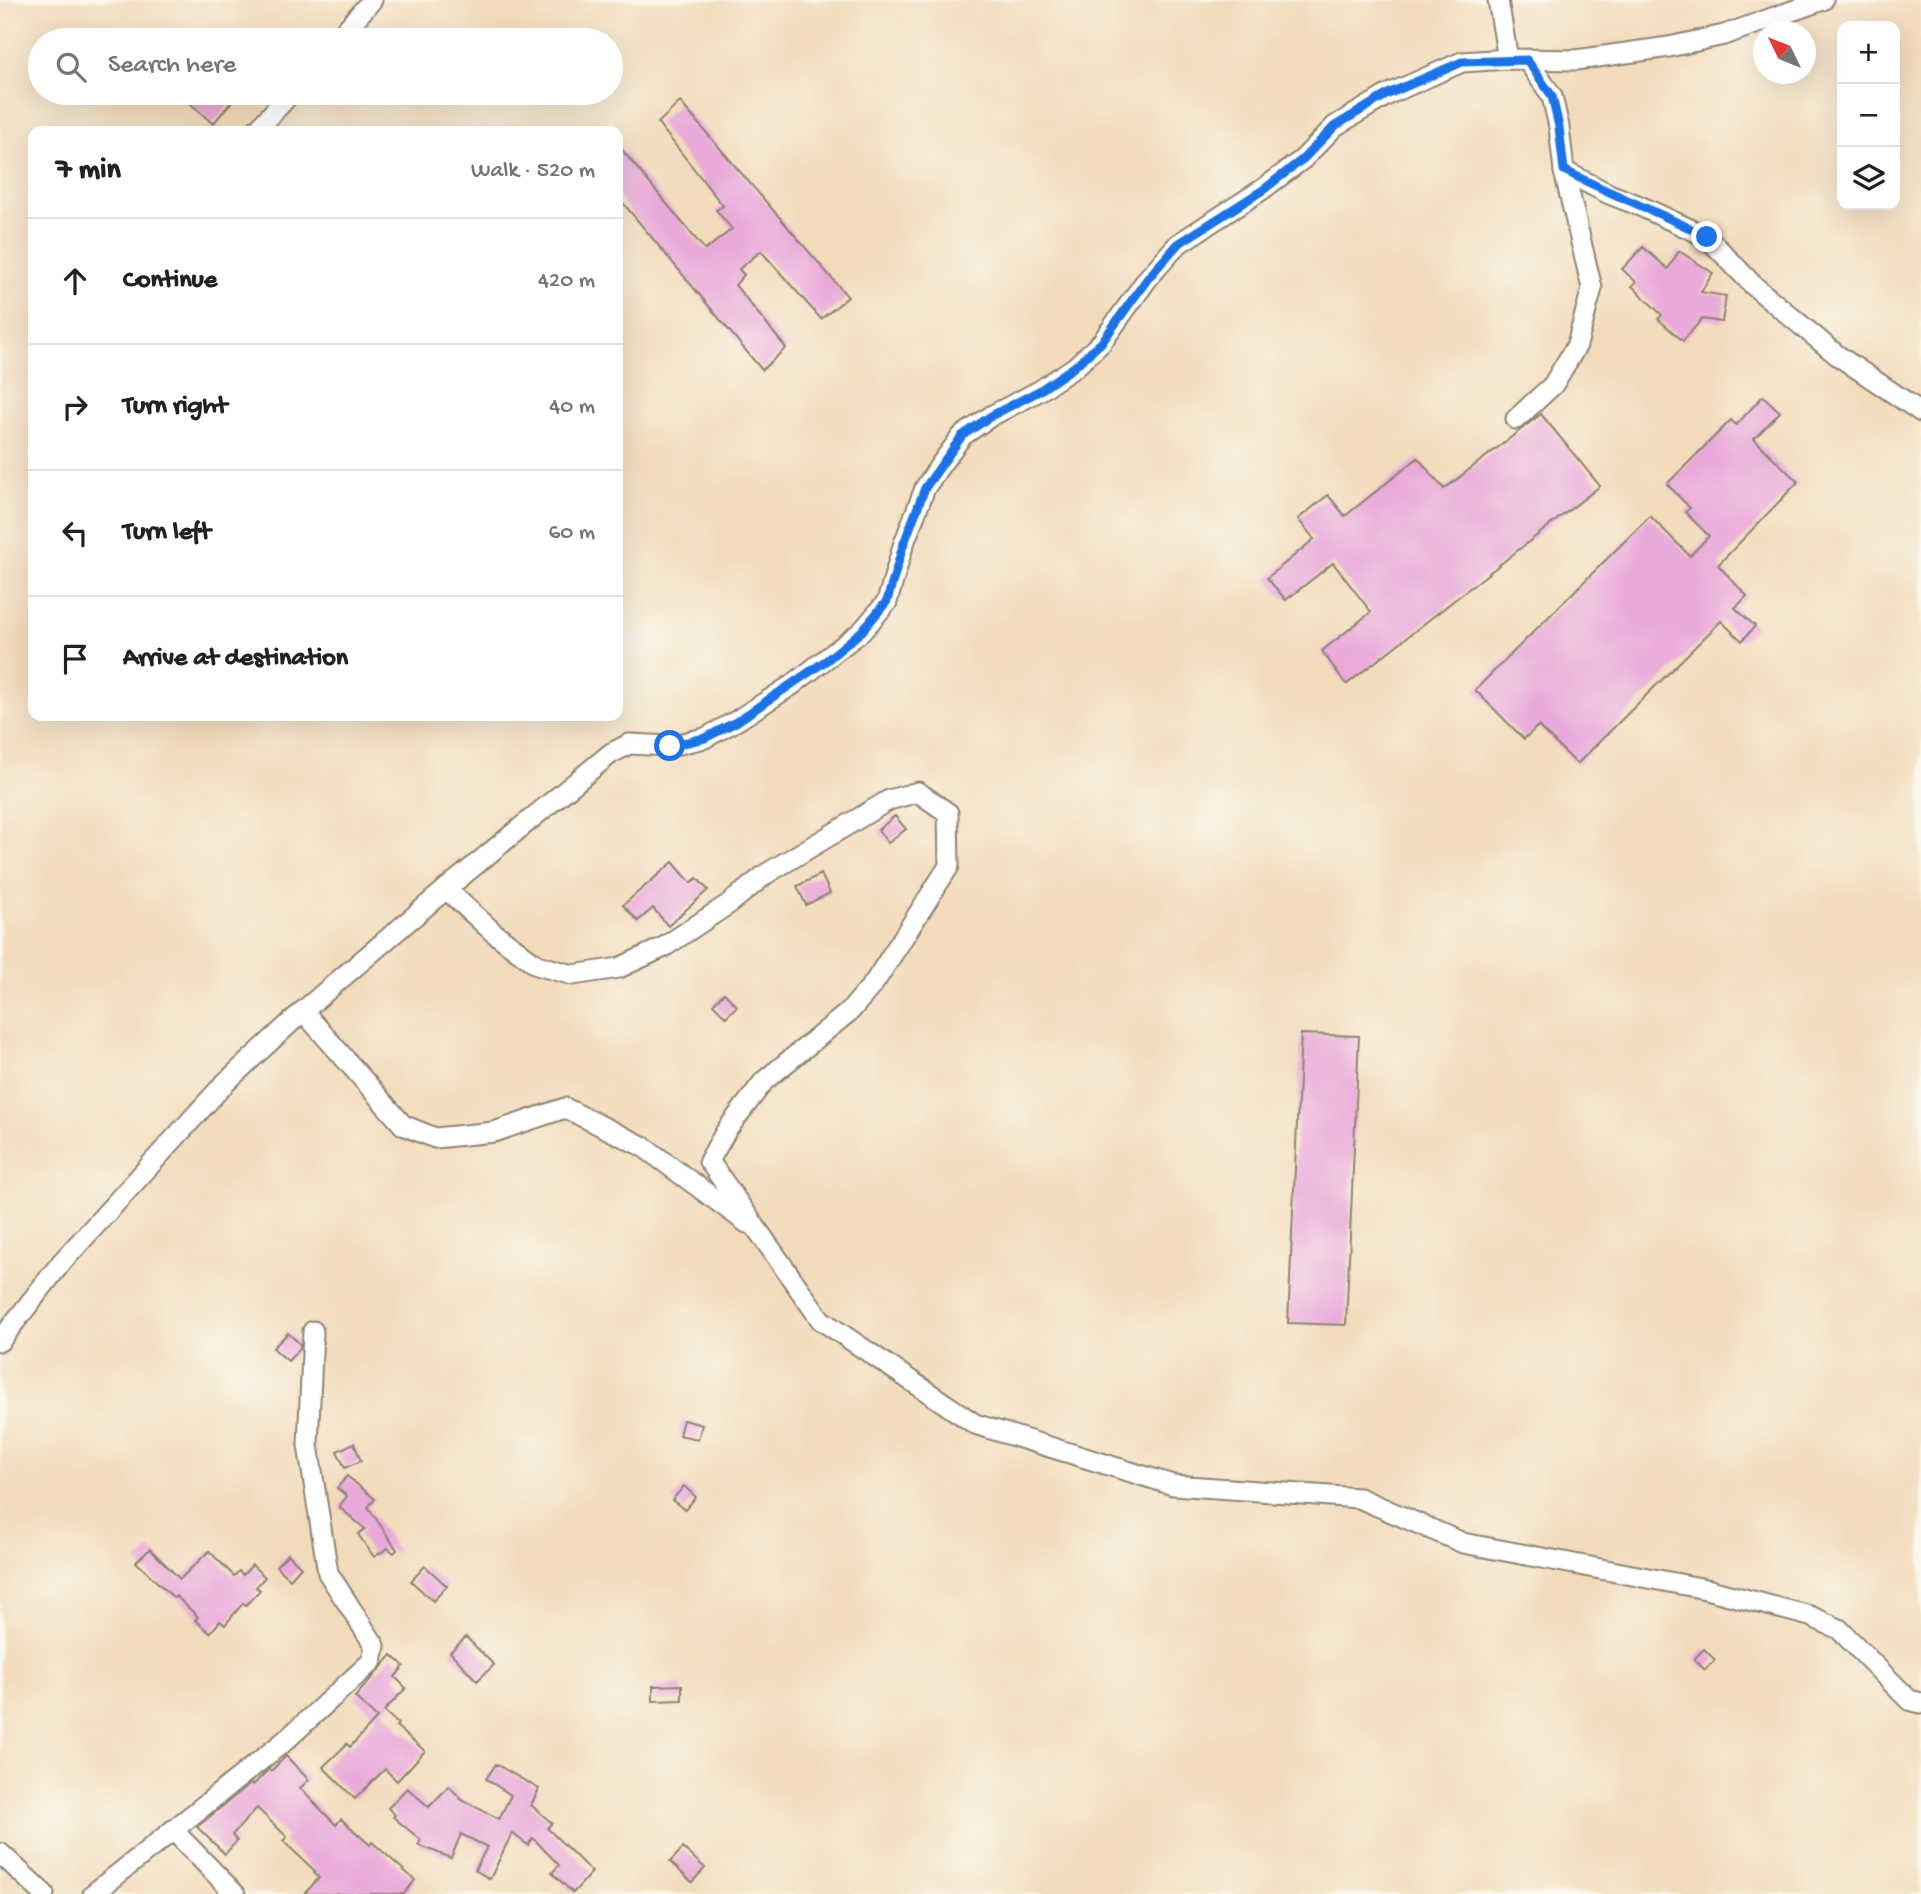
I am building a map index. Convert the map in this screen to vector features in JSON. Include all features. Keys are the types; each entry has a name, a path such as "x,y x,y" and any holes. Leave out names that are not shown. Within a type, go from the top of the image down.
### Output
{"street":[{"path":"348,28 372,0"},
{"path":"1498,0 1518,60 1552,96 1564,170 1592,288 1577,345 1553,385 1516,419"},
{"path":"0,1340 61,1263 224,1084 303,1011 610,754 629,744 670,746 705,738 736,722 827,660 862,631 887,601 903,546 925,488 962,436 991,416 1039,391 1084,359 1102,342 1148,278 1178,244 1263,190 1303,159 1335,126 1388,94 1462,62 1576,60 1669,47 1724,35 1823,0"},
{"path":"261,126 280,105"},
{"path":"1564,170 1609,194 1707,237 1754,286 1837,355 1921,412"},
{"path":"446,889 493,932 537,965 573,975 619,968 664,947 730,904 766,874 889,800 918,792 948,813 949,866 874,983 850,1011 764,1081 726,1131 709,1161 821,1320 975,1424 1172,1485 1359,1498 1463,1543 1706,1590 1810,1616 1839,1629 1909,1700 1921,1703"},
{"path":"303,1011 403,1125 435,1138 459,1136 494,1132 565,1108 643,1147 759,1231"},
{"path":"93,1894 286,1740 372,1661 374,1646 328,1573 307,1445 313,1331"},
{"path":"173,1830 235,1894"},
{"path":"0,1853 44,1894"}],"building":[{"path":"680,102 848,297 821,319 761,251 739,269 744,275 735,285 786,348 762,370 623,203 623,151 705,250 732,229 716,210 723,206 658,123"},
{"path":"192,105 229,105 213,124"},
{"path":"1643,247 1668,269 1679,251 1713,273 1701,292 1726,296 1722,322 1702,319 1683,341 1658,319 1662,315 1632,286 1636,282 1622,269"},
{"path":"1763,396 1780,412 1754,439 1798,482 1718,565 1747,596 1735,608 1755,626 1742,641 1721,621 1577,764 1538,726 1524,739 1475,690 1650,516 1690,556 1709,536 1685,512 1690,508 1667,484 1731,420 1736,425"},
{"path":"1541,414 1600,486 1345,683 1322,651 1371,612 1333,563 1286,600 1267,578 1314,539 1298,519 1328,495 1345,516 1418,458 1444,489"},
{"path":"895,816 906,829 888,843 878,830"},
{"path":"673,862 691,883 697,878 708,890 668,926 653,908 638,921 623,905"},
{"path":"821,874 830,893 806,905 797,886"},
{"path":"724,993 737,1006 726,1017 713,1004"},
{"path":"1301,1034 1359,1036 1346,1325 1288,1323"},
{"path":"288,1333 300,1344 300,1348 288,1361 273,1348"},
{"path":"683,1420 702,1425 698,1439 679,1435"},
{"path":"354,1443 361,1461 345,1468 337,1451"},
{"path":"347,1476 375,1499 368,1507 397,1550 394,1553 388,1548 374,1557 358,1534 365,1529 339,1507 347,1496 337,1488"},
{"path":"684,1486 696,1497 685,1510 672,1500"},
{"path":"150,1549 180,1579 209,1551 234,1576 239,1571 243,1575 252,1565 265,1577 256,1587 260,1590 246,1605 243,1603 225,1625 220,1621 210,1633 195,1620 198,1617 136,1562"},
{"path":"288,1554 301,1567 290,1579 276,1566"},
{"path":"425,1566 447,1586 433,1601 411,1581"},
{"path":"466,1637 494,1665 477,1681 450,1652"},
{"path":"1704,1649 1715,1660 1705,1670 1694,1659"},
{"path":"392,1655 404,1666 395,1677 406,1688 384,1711 398,1724 396,1726 425,1751 397,1781 385,1769 355,1799 323,1767 347,1744 350,1747 377,1718 355,1697"},
{"path":"682,1685 682,1700 653,1701 653,1686"},
{"path":"286,1756 309,1780 300,1788 336,1825 341,1819 415,1880 404,1894 304,1894 319,1878 283,1841 287,1837 257,1808 232,1835 237,1841 225,1854 197,1827 251,1783 253,1785 269,1769 271,1771"},
{"path":"496,1764 539,1789 531,1805 552,1823 547,1828 592,1872 573,1893 552,1873 559,1865 533,1838 528,1845 512,1833 490,1879 475,1870 487,1847 461,1834 451,1858 418,1845 421,1840 393,1817 395,1815 388,1808 407,1788 429,1807 449,1786 462,1800 499,1819 511,1795 486,1779"},
{"path":"683,1848 705,1868 692,1882 670,1862"}],"route":[{"path":"670,746 705,738 736,722 827,660 862,631 887,601 903,546 925,488 962,436 1074,367 1102,342 1148,278 1178,244 1263,190 1303,159 1335,126 1388,94 1462,62 1527,60 1552,96 1564,170 1609,194 1707,237"}]}
